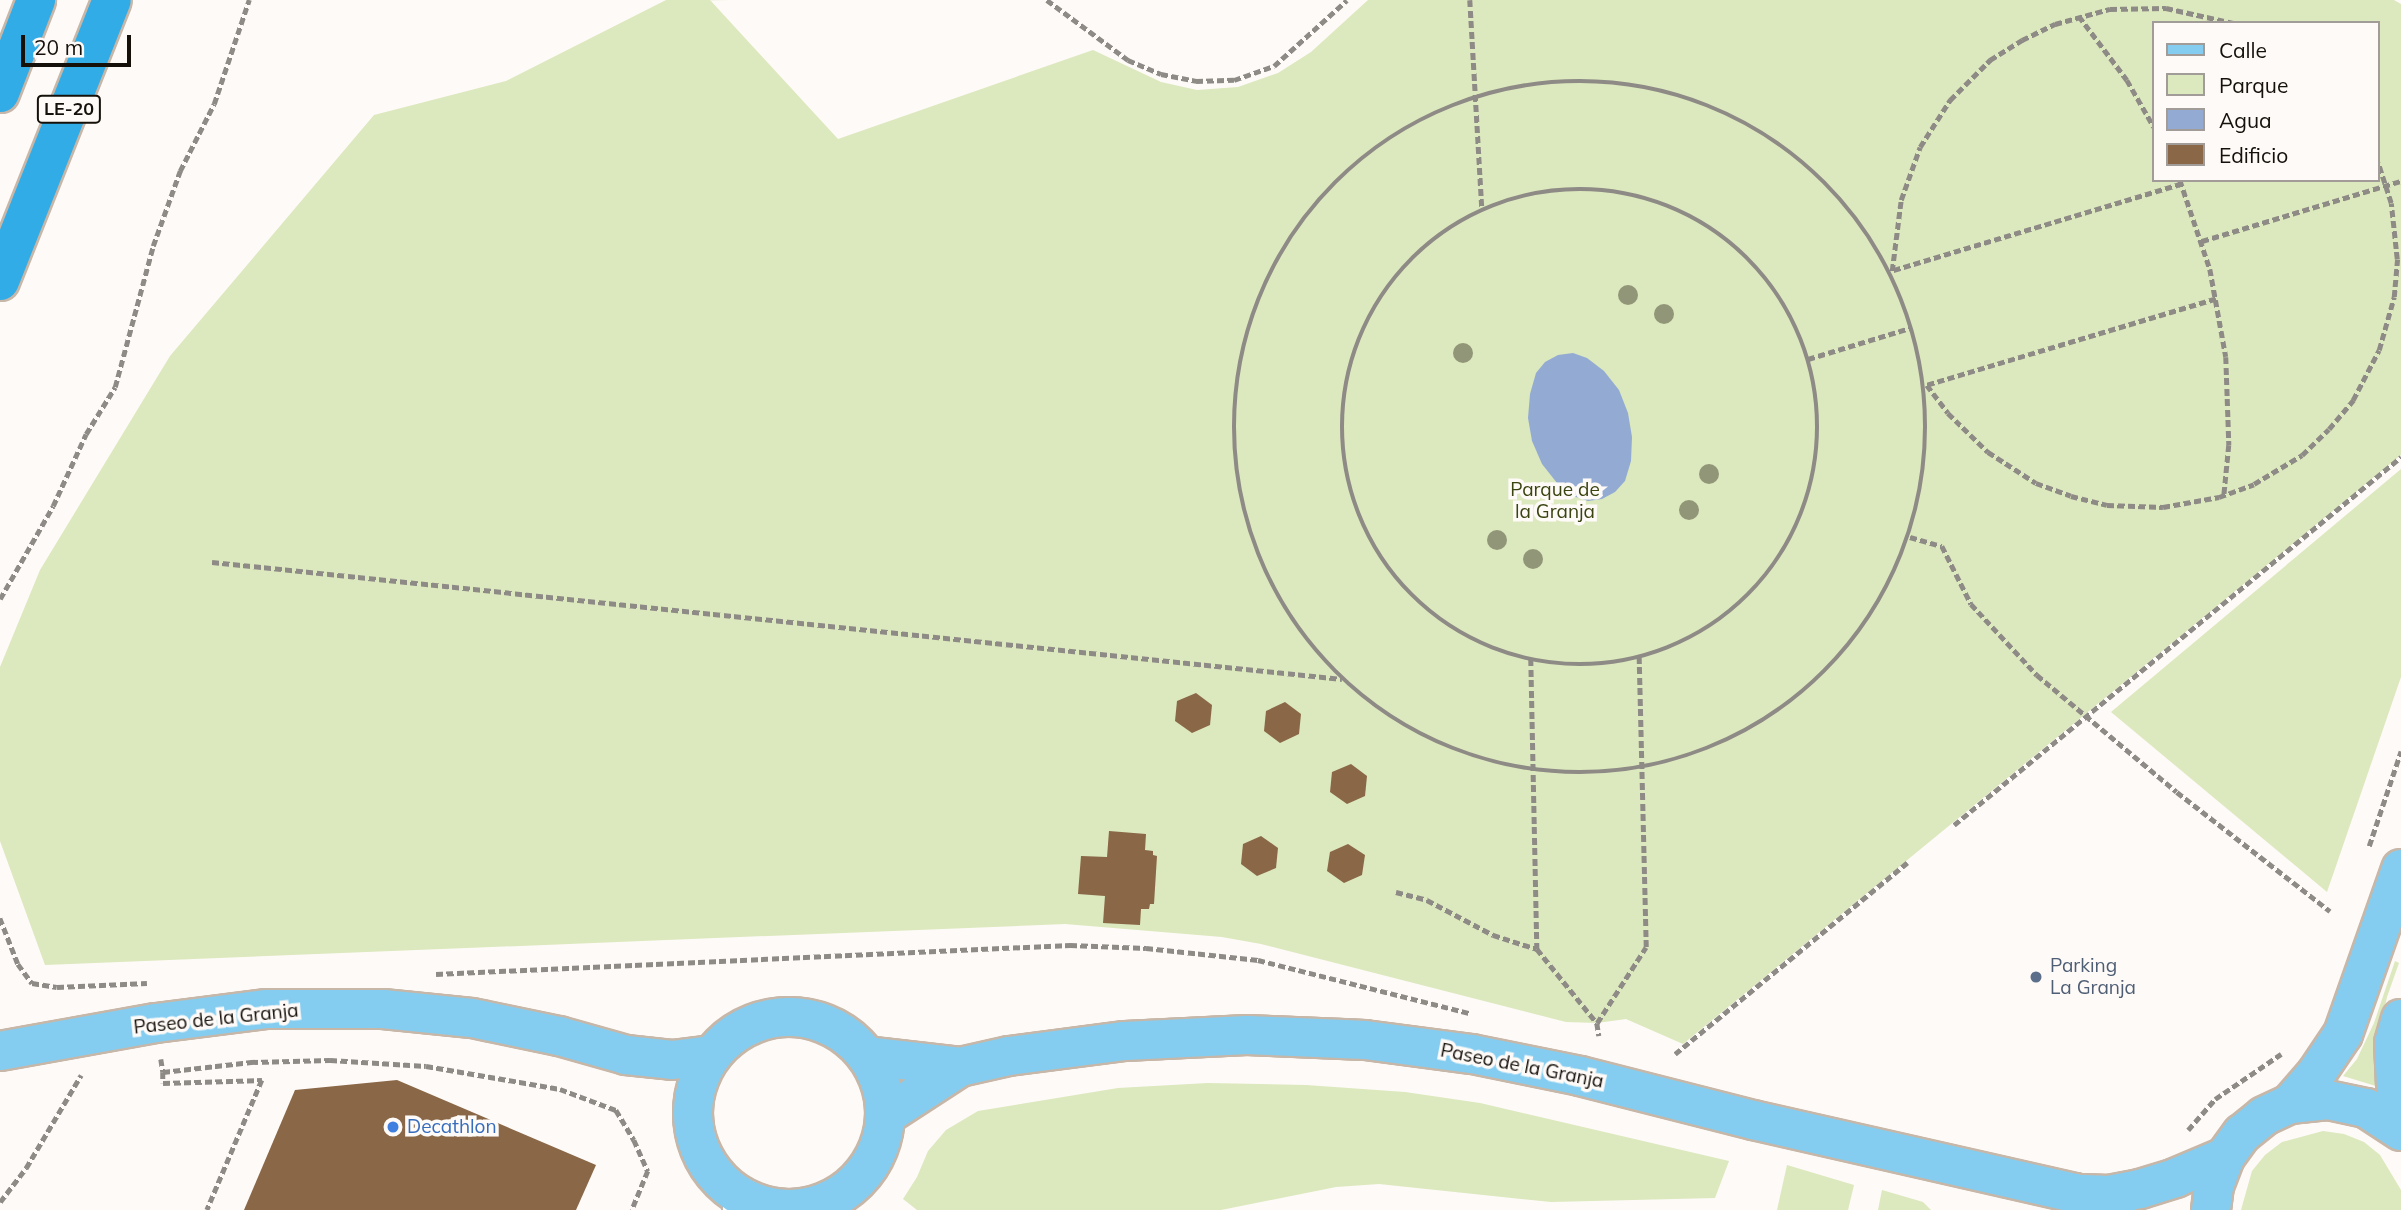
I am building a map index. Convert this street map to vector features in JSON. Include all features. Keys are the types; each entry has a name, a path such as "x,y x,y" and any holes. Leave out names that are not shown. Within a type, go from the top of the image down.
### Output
{"highway":[{"path":"0,93 36,0"},
{"name":"LE-20","path":"0,281 112,0"}],"main road":[{"path":"2290,1104 2316,1074 2343,1034 2401,869"},
{"name":"Paseo de la Granja","path":"4,1047 267,1009 383,1009 472,1018 559,1036 626,1055 673,1060 712,1055"},
{"path":"790,1016 819,1021 846,1035 867,1056 881,1083 886,1115 879,1147 863,1176 837,1197 806,1208 773,1208 742,1203 716,1176 699,1147 693,1114 698,1081 712,1055 733,1034 751,1025 790,1016"},
{"path":"2400,1129 2394,1043 2401,1019"},
{"name":"Paseo de la Granja","path":"867,1056 960,1067 1009,1056 1125,1041 1247,1035 1365,1040 1472,1054 1580,1076 1753,1120 2075,1193 2117,1210"},
{"name":"Paseo de la Granja","path":"626,1055 670,1088 693,1114"},
{"name":"Paseo de la Granja","path":"886,1115 960,1067"},
{"path":"2211,1210 2214,1186 2225,1157 2242,1134 2264,1116 2290,1104 2328,1100 2341,1102 2366,1108 2400,1129"},
{"name":"Paseo de la Granja","path":"2075,1193 2109,1195 2140,1189 2225,1157"}],"path":[{"path":"0,598 52,506 86,434 115,387 153,246 180,171 214,104 249,0"},
{"path":"1046,0 1128,60 1161,74 1196,81 1234,79 1274,65 1348,0"},
{"path":"1470,0 1482,210"},
{"path":"1892,271 1895,237 1906,182 1929,130 1950,100 1976,72 2005,50 2038,31 2079,16 2109,9 2156,7 2203,14 2226,21"},
{"path":"2079,16 2127,80 2152,124"},
{"path":"1582,81 1633,85 1709,106 1755,128 1818,175 1869,234 1892,271 1927,386 1926,455 1918,507 1910,537 1892,580 1851,645 1815,683 1774,715 1729,740 1681,759 1642,768 1579,773 1533,770 1476,757 1428,738 1384,712 1343,679 1293,620 1267,575 1248,527 1237,477 1233,425 1242,348 1258,298 1280,252 1327,190 1365,155 1432,114 1476,97 1530,84 1582,81"},
{"path":"1927,386 1948,413 1988,452 2053,490 2089,501 2145,508 2182,505 2224,496 2270,475 2309,449 2342,415 2372,368 2385,333 2396,278 2396,240 2380,169"},
{"path":"2202,241 2401,181"},
{"path":"1892,271 2181,182 2202,241 2226,357 2229,416 2224,496"},
{"path":"1581,190 1634,196 1685,214 1730,243 1756,267 1787,310 1808,359 1818,411 1818,446 1807,499 1786,547 1754,590 1721,619 1683,642 1640,657 1579,665 1531,659 1492,648 1431,612 1405,587 1383,559 1362,521 1353,496 1344,452 1343,408 1348,372 1358,339 1374,307 1419,252 1447,230 1482,210 1528,195 1581,190"},
{"path":"1927,386 2216,299"},
{"path":"1808,359 1910,328"},
{"path":"1954,825 2401,457"},
{"path":"1910,537 1942,546 1971,604 2037,676 2330,911"},
{"path":"212,562 1343,679"},
{"path":"1597,1023 1646,947 1640,657"},
{"path":"1531,659 1537,949"},
{"path":"1675,1054 1906,863"},
{"path":"1396,892 1427,901 1493,935 1537,949 1597,1023 1599,1036"},
{"path":"163,1072 251,1062 330,1060 426,1066 560,1089 616,1110 634,1140 648,1171 632,1210"},
{"path":"161,1061 163,1083 261,1080 207,1210"},
{"path":"0,1202 26,1168 82,1074"}],"green space":[{"name":"Parque de la Granja","path":"666,0 710,0 838,139 1093,50 1161,82 1197,90 1238,87 1278,73 1311,52 1368,0 2394,0 2401,4 2401,455 1683,1044 1626,1019 1597,1023 1566,1022 1261,944 1222,937 1065,924 45,965 0,841 0,667 40,570 170,356 374,115 506,81"},
{"path":"2401,469 2401,677 2327,892 2111,712"},
{"path":"2395,961 2399,963 2387,997 2377,1044 2379,1087 2343,1076 2357,1059 2374,1023"},
{"path":"1208,1083 1306,1085 1405,1092 1480,1103 1729,1161 1715,1198 1551,1202 1379,1184 1336,1187 1221,1210 917,1210 903,1199 917,1177 928,1151 946,1130 978,1111 1118,1088"},
{"path":"2323,1131 2344,1134 2364,1142 2380,1155 2401,1190 2401,1210 2241,1210 2252,1171 2265,1155 2282,1142"},
{"path":"1787,1165 1854,1185 1848,1210 1777,1210"},
{"path":"1882,1190 1923,1202 1931,1210 1878,1210"}],"water":[{"path":"1573,353 1587,358 1604,371 1619,390 1628,413 1632,437 1631,461 1625,481 1615,492 1602,499 1588,501 1573,496 1557,483 1542,464 1532,441 1528,418 1530,394 1536,373 1545,362 1558,355"}],"building":[{"path":"1196,693 1212,705 1210,725 1192,733 1175,721 1177,701"},
{"path":"1285,702 1301,714 1299,734 1280,743 1264,731 1266,711"},
{"path":"1351,764 1367,776 1365,796 1347,804 1330,792 1332,772"},
{"path":"1109,831 1146,834 1145,850 1153,851 1153,855 1157,856 1154,904 1150,904 1149,909 1141,909 1140,925 1103,923 1105,896 1078,894 1081,856 1107,857"},
{"path":"1261,836 1278,848 1276,868 1257,876 1241,864 1243,844"},
{"path":"1348,844 1365,855 1362,875 1344,883 1327,871 1330,852"},
{"name":"Decathlon","path":"397,1080 596,1165 576,1210 244,1210 295,1090"}],"place":[{"name":"Parking La Granja","path":"2036,977"},
{"name":"Decathlon","path":"393,1127"}]}
